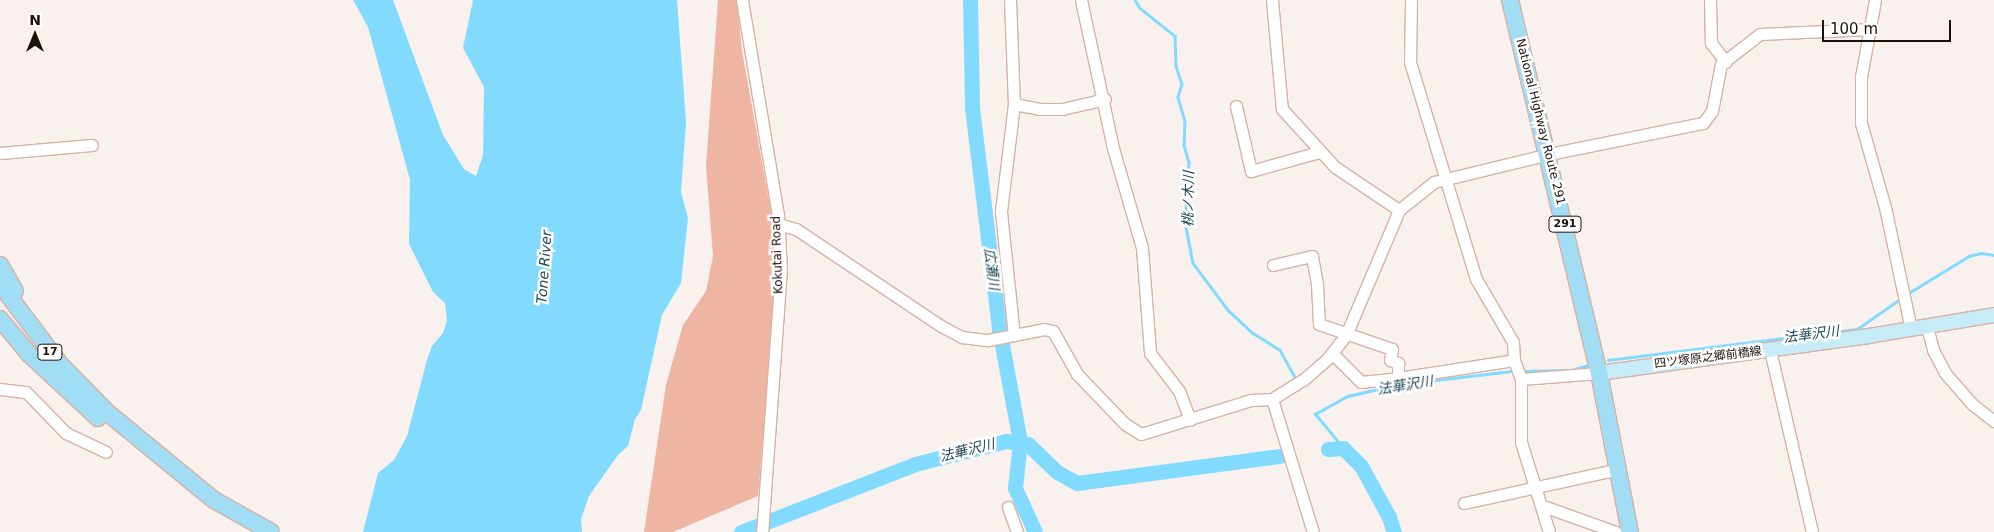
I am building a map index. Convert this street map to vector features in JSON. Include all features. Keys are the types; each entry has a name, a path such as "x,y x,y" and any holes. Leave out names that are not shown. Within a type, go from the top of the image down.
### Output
{"highway":[{"name":"National Highway Route 291","path":"1510,0 1549,154 1616,448 1640,532"},
{"path":"0,265 48,339 60,364"},
{"name":"17","path":"0,284 60,364 107,419 214,500 271,532"},
{"path":"0,319 30,354 107,419"},
{"name":"National Highway Route 291","path":"1616,448 1630,532"}],"main road":[{"name":"四ツ塚原之郷前橋線","path":"1599,373 1927,327 1994,315"}],"street":[{"name":"Kokutai Road","path":"742,0 778,224 780,307 762,532"},
{"path":"1010,0 1014,104 1001,212 1012,335"},
{"path":"1081,0 1105,99 1113,148 1142,248 1150,353 1179,391 1190,420"},
{"path":"1272,0 1282,109 1320,152 1399,210"},
{"path":"1411,0 1410,62 1441,156 1445,178 1476,279 1513,342 1514,360 1521,380 1520,442 1543,506 1549,532"},
{"path":"1710,0 1711,43 1726,62"},
{"path":"1875,0 1861,77 1862,124 1903,285 1911,329"},
{"path":"778,224 796,229 954,333 971,339 994,339 1012,335 1053,331 1077,374 1136,432 1141,434 1251,400 1272,398 1298,384 1332,353 1346,335 1399,210 1434,182 1549,154 1703,124 1712,111 1721,64 1760,34 1871,29"},
{"path":"1014,104 1040,110 1062,109 1105,99"},
{"path":"1236,106 1251,170 1320,152"},
{"path":"0,153 92,145"},
{"path":"1273,265 1312,256 1317,284 1319,324 1392,350 1390,360 1398,363 1398,378"},
{"path":"1927,327 1933,350 1944,373 1972,404 1994,421"},
{"path":"1770,350 1812,532"},
{"path":"1332,353 1361,382 1514,360"},
{"path":"1521,380 1599,373"},
{"path":"0,389 26,392 73,438 106,452"},
{"path":"1272,398 1273,409 1313,532"},
{"path":"1464,503 1536,489 1618,469"},
{"path":"1543,506 1616,532"},
{"path":"1008,507 1017,532"}],"shaded area":[{"path":"718,0 737,0 742,51 773,223 773,318 758,496 673,532 644,532 666,385 683,325 706,291 713,256 706,166"}],"water":[{"name":"Tone River","path":"353,0 393,0 443,135 464,169 476,176 483,155 484,87 463,48 473,0 677,0 686,122 681,192 688,218 681,283 662,315 641,410 635,419 628,446 618,455 589,496 581,519 582,532 363,532 378,473 394,460 407,436 427,360 432,346 443,333 447,320 445,303 433,292 409,244 410,180 368,27"}],"waterway":[{"name":"広瀬川","path":"970,0 972,108 999,329 1020,441 1015,488 1035,532"},
{"name":"桃ノ木川","path":"1135,0 1140,8 1175,36 1176,66 1182,84 1178,97 1185,121 1184,145 1189,162 1185,222 1193,263 1228,310 1253,333 1280,350 1295,377"},
{"name":"法華沢川","path":"1907,294 1969,256 1981,253 1994,255"},
{"name":"法華沢川","path":"1608,360 1857,329 1900,299"},
{"name":"法華沢川","path":"1571,370 1589,365"},
{"name":"法華沢川","path":"1521,371 1566,370"},
{"name":"法華沢川","path":"1343,448 1315,414 1348,396 1395,385 1513,371"},
{"name":"法華沢川","path":"741,532 915,464 1006,441 1028,444 1057,472 1077,483 1280,456"},
{"name":"桃ノ木川","path":"1328,449 1343,448 1361,466 1389,517 1394,532"}]}
